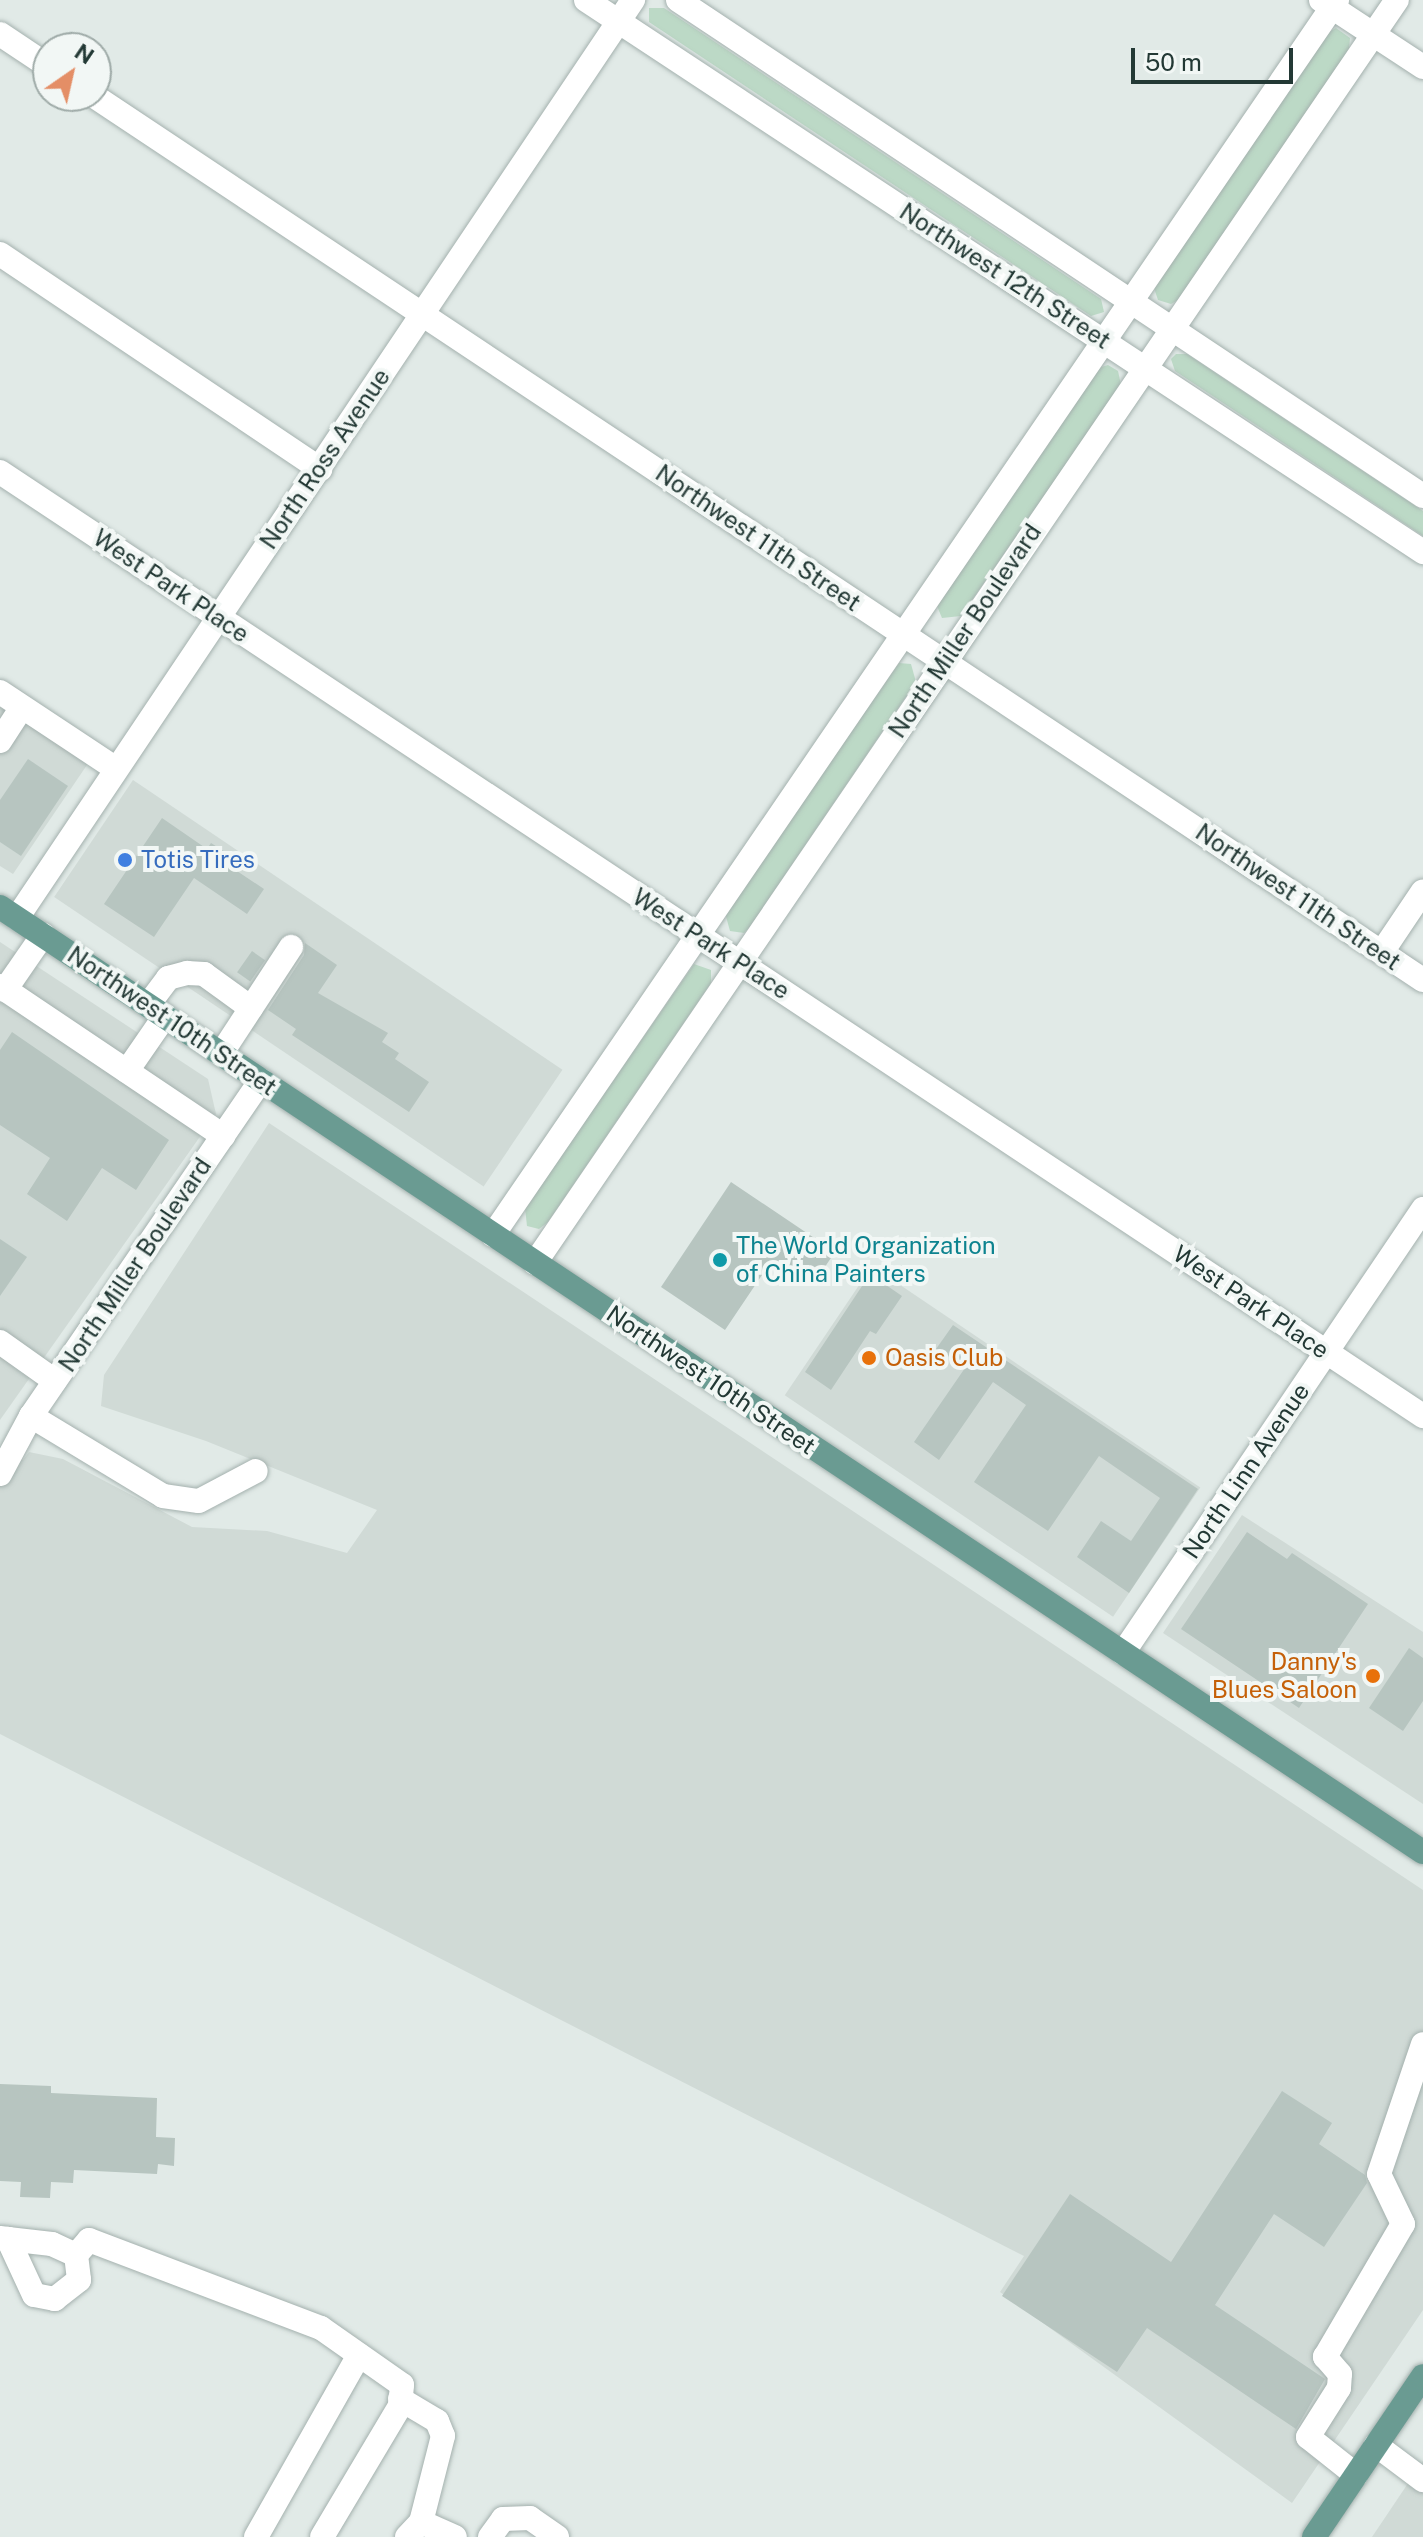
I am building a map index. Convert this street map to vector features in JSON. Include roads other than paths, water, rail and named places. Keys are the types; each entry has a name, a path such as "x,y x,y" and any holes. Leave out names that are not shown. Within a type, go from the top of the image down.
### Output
{"main road":[{"name":"Northwest 10th Street","path":"9,912 1423,1852"},
{"path":"1314,2537 1423,2376"}],"street":[{"name":"Northwest 12th Street","path":"586,0 1423,552"},
{"name":"North Ross Avenue","path":"9,912 115,768 320,469 633,0"},
{"name":"Northwest 12th Street","path":"678,0 1423,496"},
{"name":"North Miller Boulevard","path":"535,1263 1397,0"},
{"name":"North Miller Boulevard","path":"493,1235 1330,3"},
{"path":"1330,3 1423,67"},
{"path":"0,34 32,55"},
{"name":"Northwest 11th Street","path":"112,108 1423,980"},
{"path":"0,254 320,469"},
{"name":"West Park Place","path":"0,472 1423,1416"},
{"path":"0,692 115,768"},
{"path":"0,741 22,707"},
{"path":"1382,952 1423,891"},
{"path":"43,935 3,988 223,1136"},
{"path":"221,1054 291,947"},
{"path":"127,1071 168,978 187,973 204,974 251,1008"},
{"name":"North Miller Boulevard","path":"0,1474 31,1416 261,1080"},
{"name":"North Linn Avenue","path":"1123,1653 1423,1209"},
{"path":"0,1342 55,1381"},
{"path":"31,1416 163,1496 199,1501 256,1471"},
{"path":"1356,2475 1308,2437 1339,2388 1340,2374 1325,2357 1403,2224 1379,2174 1423,2044"},
{"path":"4,2239 52,2244 76,2255"},
{"path":"4,2239 34,2295 55,2299 79,2280 76,2255 89,2240 127,2251 321,2328 402,2385 400,2399 322,2537"},
{"path":"256,2537 359,2355"},
{"path":"400,2399 437,2421 443,2436 414,2530 455,2537"},
{"path":"1376,2445 1423,2480"},
{"path":"490,2537 503,2519 530,2518 557,2537"}],"place":[{"name":"Totis Tires","path":"125,860"},
{"name":"The World Organization of China Painters","path":"720,1260"},
{"name":"Oasis Club","path":"869,1358"},
{"name":"Danny's Blues Saloon","path":"1373,1676"}]}
